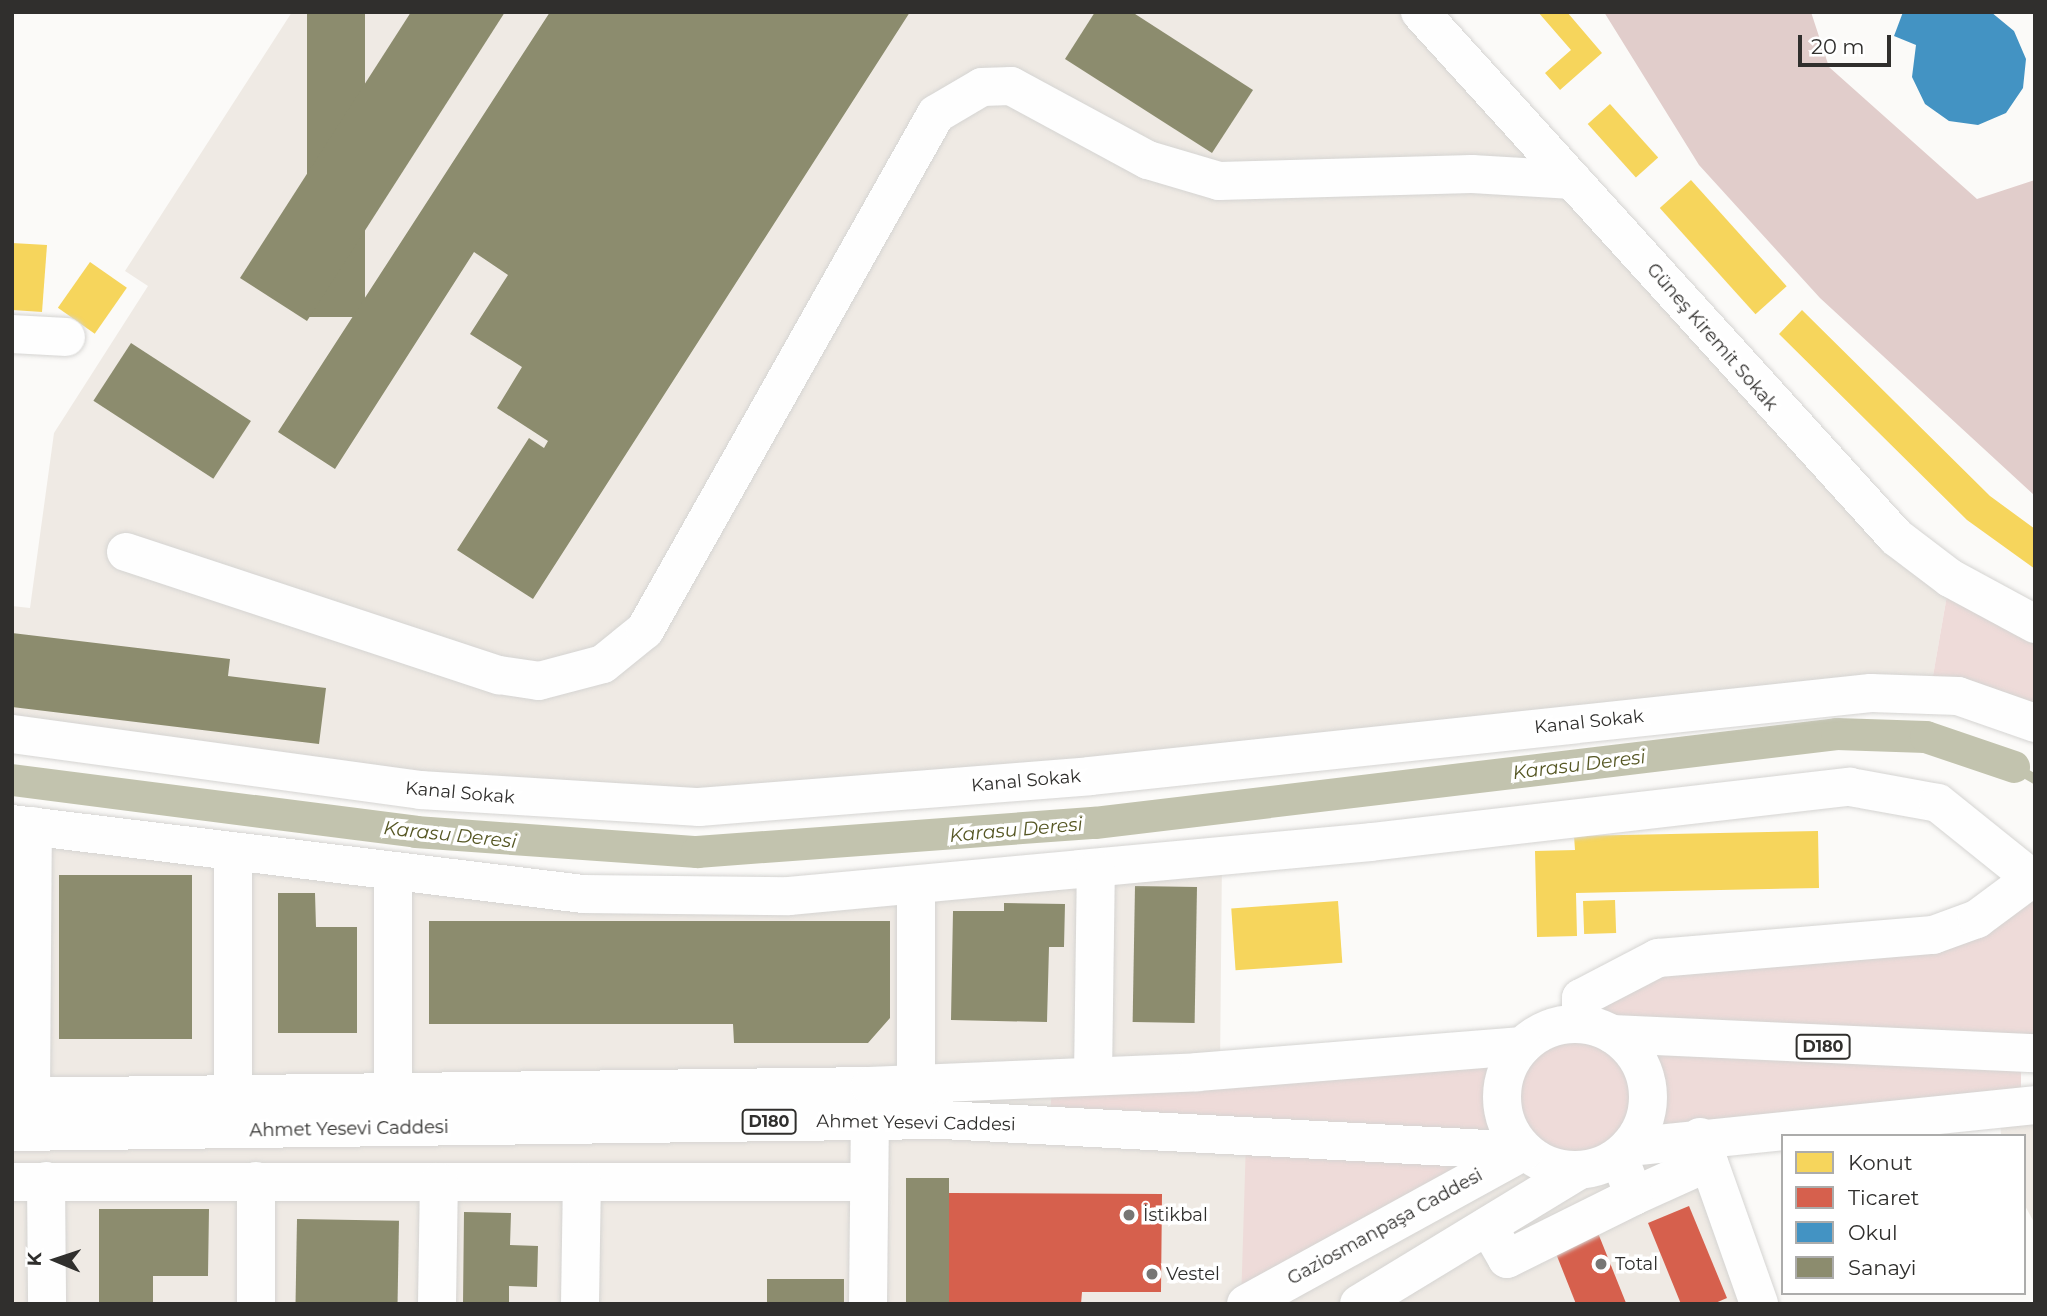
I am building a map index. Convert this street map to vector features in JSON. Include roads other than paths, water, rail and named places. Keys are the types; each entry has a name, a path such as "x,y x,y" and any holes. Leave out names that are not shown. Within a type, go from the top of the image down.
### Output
{"main road":[{"name":"Güneş Kiremit Sokak","path":"1420,12 1896,537 1950,579 2035,624"},
{"path":"1436,12 1471,66"},
{"path":"126,552 499,674 539,681 603,664 645,629 936,114 982,87 1011,86 1148,160 1219,181 1460,174 1573,180"},
{"path":"12,334 66,337"},
{"name":"Kanal Sokak","path":"12,734 420,790 699,807 1090,776 1871,693 1958,696 2035,723"},
{"path":"22,1097 22,825 393,873 583,894 789,895 916,887 1096,870 1850,788 1938,803 2034,879 1977,919 1933,935 1658,958 1581,998 1597,1029 1638,1058 1648,1094 1644,1123 1624,1152 1634,1196"},
{"path":"233,852 233,1096"},
{"path":"1093,1076 1096,870"},
{"path":"393,873 393,1094"},
{"path":"916,887 916,1084"},
{"path":"1578,1171 1550,1167 1524,1151 1508,1127 1502,1099 1507,1070 1522,1046 1550,1028 1597,1029"},
{"name":"D180","path":"1597,1029 2035,1053"},
{"name":"Ahmet Yesevi Caddesi","path":"22,1097 393,1094 916,1084 1093,1076 1522,1046"},
{"path":"1822,1134 2035,1105"},
{"path":"868,1304 870,1121"},
{"name":"Ahmet Yesevi Caddesi","path":"12,1132 870,1121 1524,1151"},
{"path":"1359,1304 1578,1171 1624,1152 1704,1150 1781,1140"},
{"path":"1488,1226 1507,1259 1634,1196 1704,1150"},
{"path":"1704,1150 1759,1304"},
{"name":"Gaziosmanpaşa Caddesi","path":"1246,1304 1524,1151"},
{"path":"256,1181 256,1304"},
{"path":"47,1304 29,1182 869,1182"},
{"path":"437,1304 439,1182"},
{"path":"580,1304 582,1182"}],"waterway":[{"name":"Karasu Deresi","path":"12,780 416,832 697,852 1095,823 1837,734 1926,737 2014,767"},
{"path":"2014,767 2035,779"}],"place":[{"name":"İstikbal","path":"1129,1215"},
{"name":"Total","path":"1601,1264"},
{"name":"Vestel","path":"1152,1274"}]}
